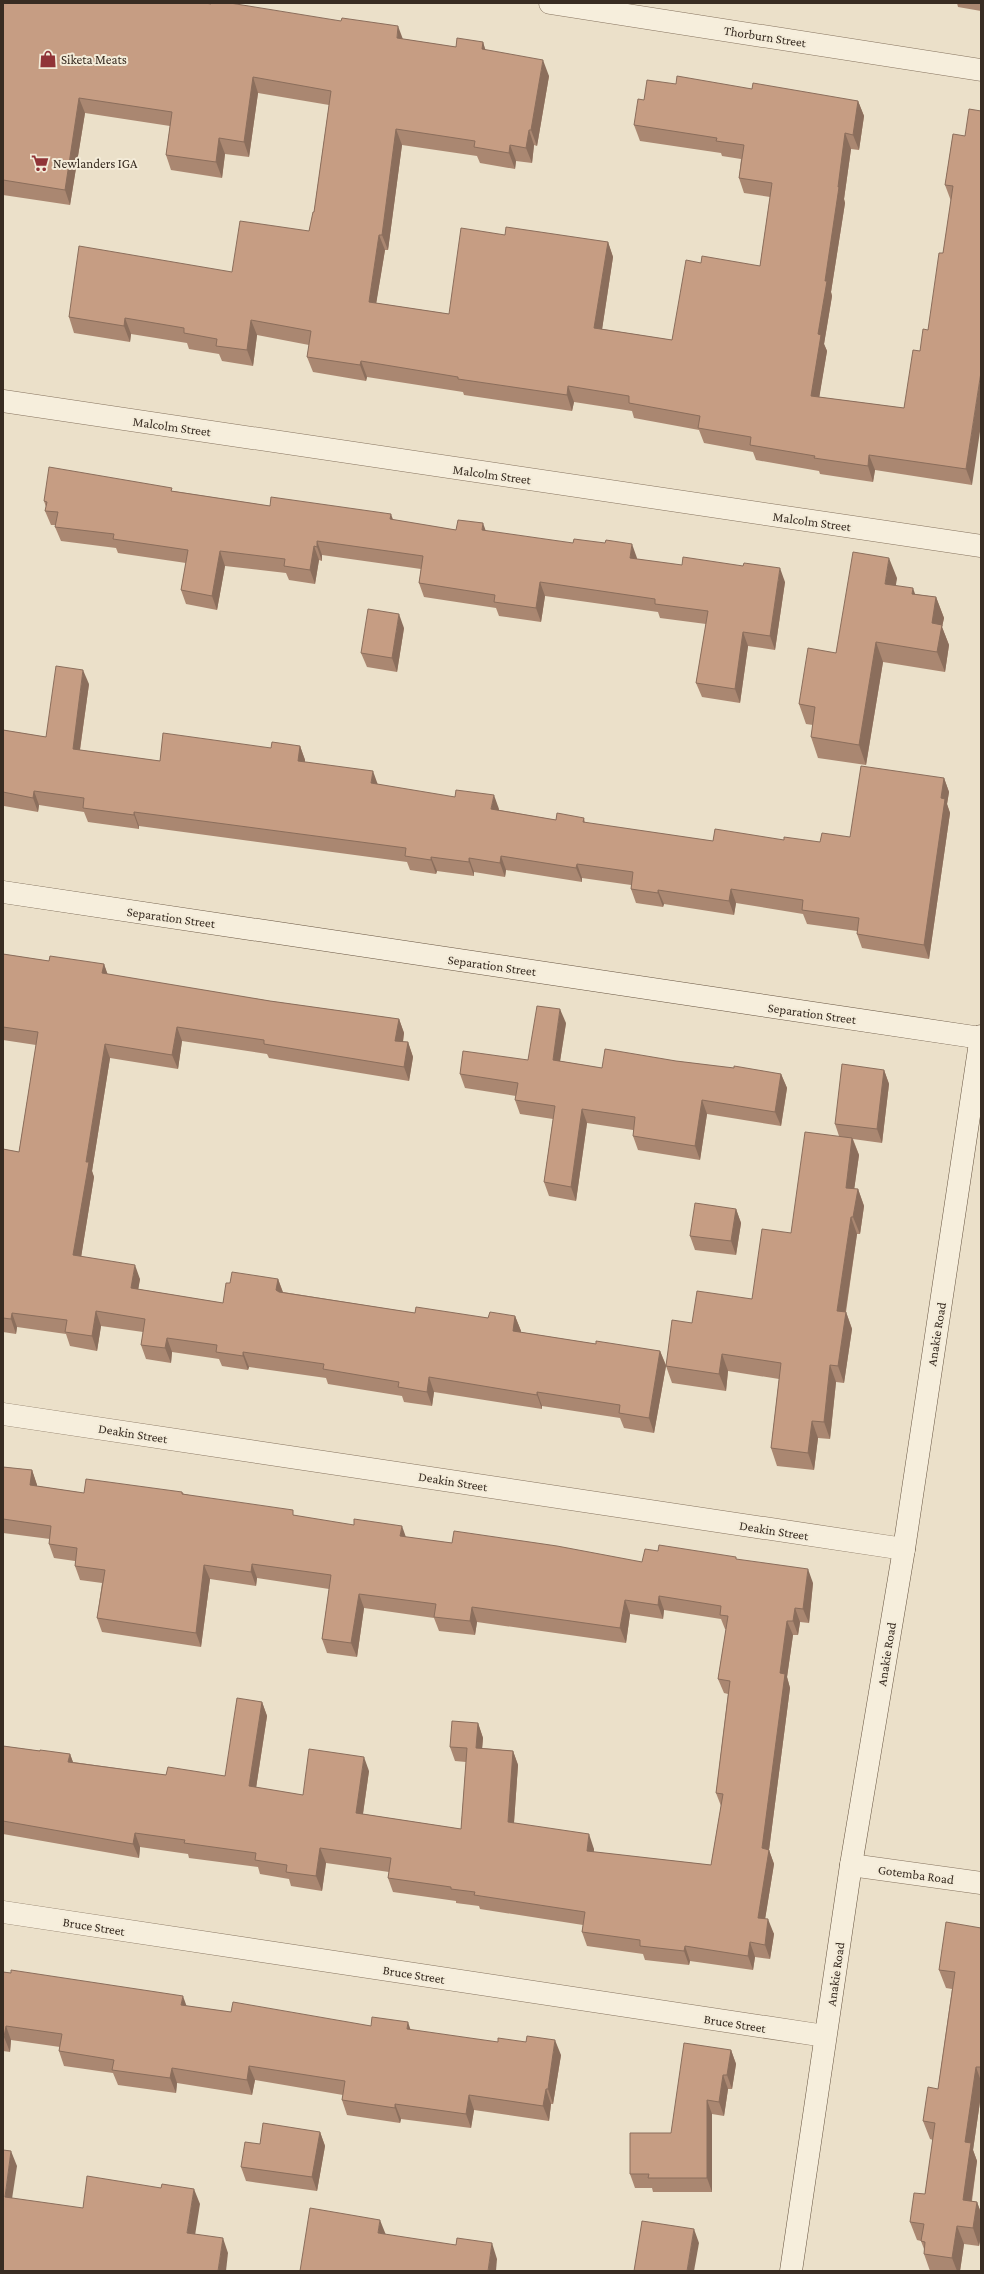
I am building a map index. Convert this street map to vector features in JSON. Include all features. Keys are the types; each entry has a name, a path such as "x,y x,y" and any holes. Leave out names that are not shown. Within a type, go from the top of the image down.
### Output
{"street":[{"name":"Thorburn Street","path":"550,3 981,70"},
{"name":"Malcolm Street","path":"3,401 981,546"},
{"name":"Separation Street","path":"3,892 981,1037"},
{"name":"Anakie Road","path":"791,2271 851,1865 904,1549 981,1037"},
{"name":"Deakin Street","path":"3,1414 904,1549"},
{"name":"Gotemba Road","path":"851,1865 981,1883"},
{"name":"Bruce Street","path":"3,1912 825,2036"}],"building":[{"path":"3,3 230,3 341,21 342,18 398,26 397,38 456,47 457,38 483,42 482,49 543,60 531,130 529,130 526,148 510,145 509,153 474,147 475,141 396,129 382,235 379,235 369,302 449,314 461,228 505,235 506,227 608,242 594,328 672,340 686,260 701,263 702,256 760,266 772,183 739,178 744,145 716,141 717,138 634,125 638,99 644,100 647,80 676,84 677,76 752,89 753,83 858,101 853,135 845,133 839,187 825,281 827,281 818,334 821,335 811,396 904,408 913,350 920,351 923,329 928,330 939,253 943,253 953,186 945,185 953,134 965,136 969,109 981,111 981,372 966,469 869,455 868,466 814,458 815,456 750,445 751,437 698,428 700,416 629,403 629,396 568,386 567,395 458,379 458,377 361,361 360,365 307,357 311,331 251,320 247,350 216,346 217,339 184,333 184,328 125,318 124,326 69,317 79,246 232,272 240,221 309,231 314,212 331,91 253,77 244,142 219,138 216,162 166,155 172,112 79,98 65,190 3,180"},
{"path":"49,467 172,488 171,491 270,506 271,497 391,514 390,519 456,530 458,520 483,523 482,530 573,543 574,539 605,543 606,540 632,544 630,558 682,565 683,557 743,566 744,563 780,568 770,636 743,632 735,689 696,683 708,611 655,604 655,599 540,582 536,608 494,602 495,595 419,583 423,556 317,541 317,547 314,546 310,570 284,566 285,559 220,551 212,596 181,590 188,550 113,539 114,534 55,527 58,512 45,511 47,502 44,501"},
{"path":"853,552 889,558 885,584 913,588 912,594 936,597 932,623 942,625 937,652 876,642 859,745 811,737 815,707 799,704 808,648 836,653"},
{"path":"368,609 399,614 392,658 361,653"},
{"path":"56,666 83,670 73,749 160,761 163,733 271,748 272,742 300,746 298,761 373,771 371,783 455,797 456,790 494,795 491,809 556,820 557,813 584,818 583,822 713,841 715,829 784,840 784,837 820,842 822,833 850,837 861,766 944,778 941,798 945,799 924,945 857,934 859,918 802,910 803,900 731,889 729,901 658,890 658,893 631,889 633,872 577,864 576,868 501,856 500,863 469,858 469,862 431,857 431,860 405,856 406,848 134,812 134,815 83,808 84,798 34,791 33,798 3,792 3,730 46,737"},
{"path":"3,954 49,961 50,956 104,964 102,973 270,1001 399,1019 395,1041 408,1042 404,1067 264,1044 264,1040 177,1027 172,1055 105,1044 86,1162 89,1162 73,1255 135,1265 131,1288 223,1303 226,1283 230,1283 232,1272 278,1279 276,1290 279,1292 415,1313 416,1307 488,1318 490,1312 515,1316 513,1331 596,1344 596,1341 660,1351 649,1418 619,1413 620,1405 537,1392 537,1395 429,1377 427,1392 398,1387 399,1382 323,1369 324,1364 243,1352 243,1356 216,1352 217,1345 167,1338 165,1348 141,1345 145,1319 96,1311 92,1336 65,1332 67,1320 12,1313 11,1319 3,1318 3,1149 19,1152 38,1032 3,1027"},
{"path":"537,1006 560,1009 553,1060 602,1068 605,1049 676,1061 734,1068 734,1066 781,1074 775,1112 702,1100 695,1146 633,1136 635,1117 582,1109 571,1187 544,1182 555,1106 515,1100 518,1083 460,1074 463,1051 528,1060"},
{"path":"842,1064 884,1070 877,1129 835,1124"},
{"path":"805,1132 852,1138 846,1188 858,1189 853,1217 851,1217 837,1311 846,1312 838,1366 830,1365 824,1422 812,1421 808,1453 771,1448 781,1363 722,1354 719,1374 666,1366 672,1320 692,1323 697,1291 752,1299 762,1229 791,1233"},
{"path":"695,1203 736,1209 731,1241 690,1236"},
{"path":"3,1467 32,1470 30,1485 84,1493 86,1479 182,1492 182,1494 293,1510 293,1515 354,1525 354,1519 402,1526 400,1536 452,1543 454,1531 557,1546 642,1562 645,1549 658,1551 659,1545 736,1557 736,1559 808,1569 803,1609 795,1608 793,1621 787,1621 780,1673 785,1674 762,1848 769,1850 758,1918 768,1919 765,1945 750,1942 748,1956 685,1946 684,1951 640,1946 640,1940 582,1932 585,1912 474,1895 475,1892 451,1889 451,1887 388,1878 391,1858 320,1848 316,1876 286,1872 287,1865 255,1860 256,1853 184,1843 185,1840 135,1833 133,1844 3,1821 3,1746 70,1754 68,1762 166,1775 168,1767 225,1776 237,1698 262,1702 249,1786 303,1795 309,1749 364,1757 356,1813 461,1829 467,1748 450,1747 452,1721 478,1723 476,1748 513,1751 508,1822 589,1834 587,1851 711,1865 723,1794 716,1793 730,1681 718,1679 728,1616 720,1615 721,1606 659,1596 658,1605 625,1600 620,1628 472,1607 470,1621 434,1617 436,1604 359,1594 351,1643 322,1639 331,1575 252,1564 251,1572 204,1565 196,1633 97,1618 105,1570 75,1566 77,1548 49,1544 51,1526 3,1519"},
{"path":"946,1922 981,1928 981,2067 976,2067 965,2142 971,2143 963,2200 977,2202 973,2228 957,2226 952,2258 924,2254 925,2242 921,2241 924,2224 910,2222 914,2193 925,2194 935,2123 923,2121 928,2087 938,2089 955,1972 939,1970"},
{"path":"11,1970 183,1996 181,2005 231,2012 233,2002 371,2026 372,2017 408,2022 407,2029 498,2042 498,2038 526,2042 527,2036 555,2040 548,2089 546,2089 543,2106 469,2095 466,2114 395,2104 395,2108 342,2100 345,2081 249,2066 247,2080 172,2068 170,2078 112,2070 114,2060 59,2051 62,2034 6,2026 3,2037 3,1972 11,1973"},
{"path":"684,2043 731,2050 727,2075 723,2075 719,2102 707,2100 707,2178 648,2178 649,2174 630,2174 630,2133 671,2133"},
{"path":"263,2123 320,2132 312,2177 241,2167 245,2142 260,2144"},
{"path":"3,2150 11,2151 5,2197 83,2208 87,2176 161,2188 162,2184 194,2189 187,2233 223,2238 218,2271 3,2271"},
{"path":"310,2208 380,2220 378,2233 456,2245 457,2238 492,2243 488,2271 300,2271"},
{"path":"642,2221 694,2229 687,2271 634,2271"}],"place":[{"name":"Siketa Meats","path":"48,59"},
{"name":"Newlanders IGA","path":"40,163"}]}
